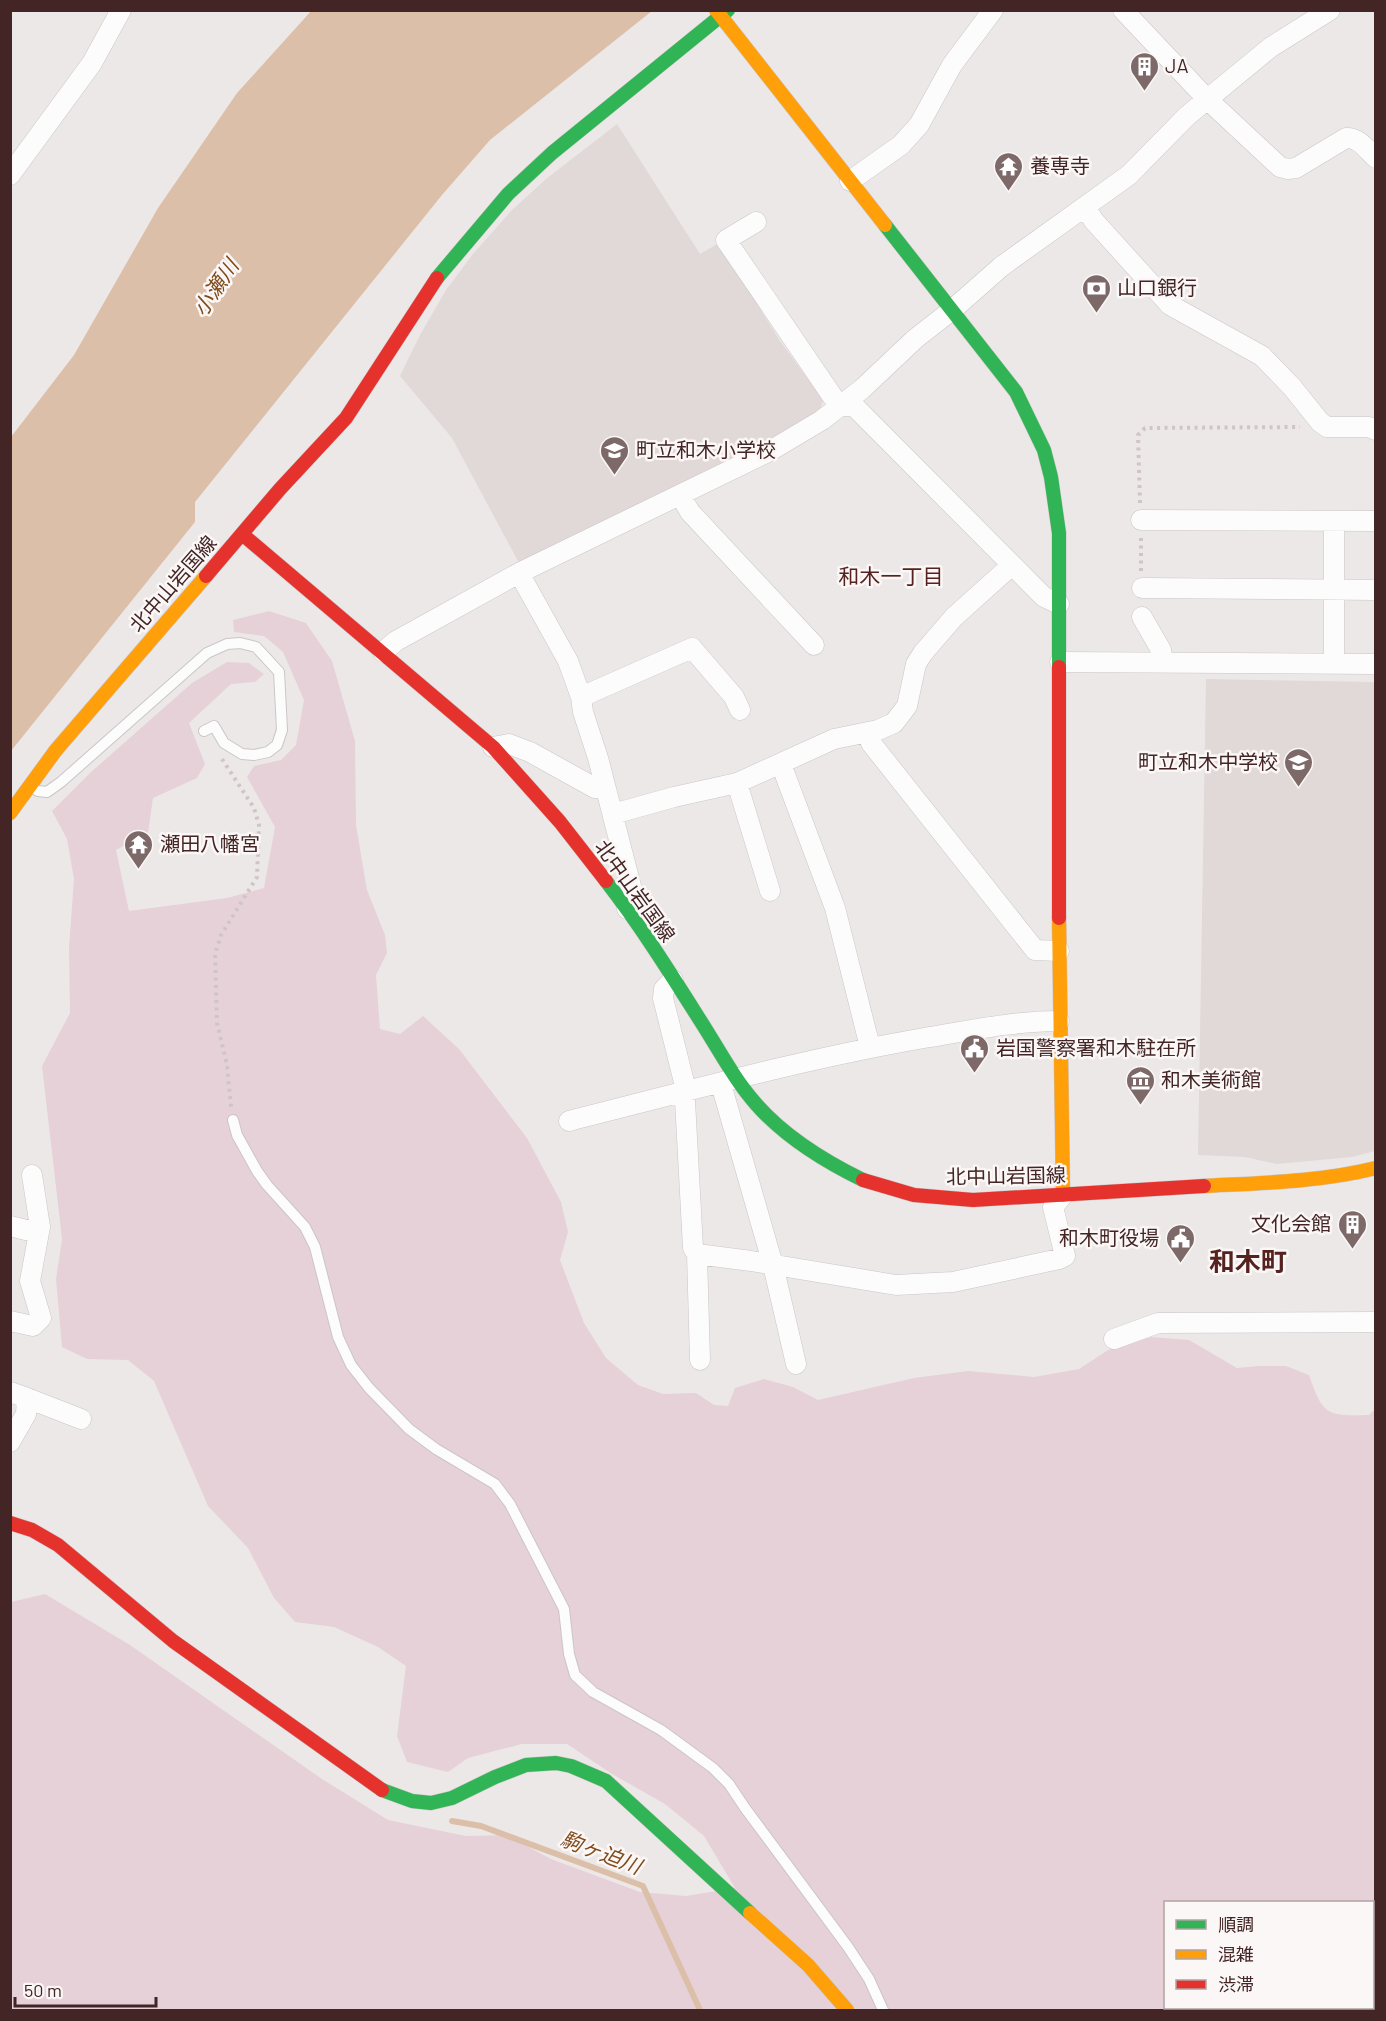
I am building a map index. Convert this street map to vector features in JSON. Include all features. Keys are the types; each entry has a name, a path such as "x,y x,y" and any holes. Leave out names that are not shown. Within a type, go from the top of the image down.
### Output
{"street":[{"path":"10,175 92,63 121,10"},
{"path":"850,181 901,145 919,125 952,65 993,10"},
{"path":"1123,10 1207,99 1280,167 1296,168 1346,138 1352,137 1376,158"},
{"path":"383,652 396,641 519,573 770,451 822,420 862,389 915,339 1002,266 1129,175 1187,116 1271,46 1330,10"},
{"path":"242,534 346,418 427,291 508,194 552,153 722,12 850,181 1016,392 1035,429 1047,460 1055,497 1059,533 1059,1021 1063,1195 1053,1207 1065,1256 953,1282 896,1285 697,1254"},
{"path":"1085,207 1094,221 1170,304 1263,356 1326,427 1369,427 1376,430"},
{"path":"756,222 726,240 839,406"},
{"path":"839,406 854,406 1044,597 1059,604"},
{"path":"681,495 690,512 814,645"},
{"path":"1141,520 1376,521"},
{"path":"1334,521 1334,664"},
{"name":"北中山岩国線","path":"10,813 28,785 56,750 242,534 493,747 598,869 627,909 673,980 730,1080 792,1137 818,1156 862,1180 914,1195 974,1200 1288,1181 1352,1174 1376,1168"},
{"path":"613,814 737,783 834,739 869,732 894,723 907,706 916,664 923,653 954,617 1012,565"},
{"path":"519,573 568,662 581,697 583,712 613,814 633,894 627,909"},
{"path":"1142,588 1376,590"},
{"path":"1142,617 1161,650 1162,663"},
{"path":"581,697 692,648 734,697 740,710"},
{"path":"1060,662 1376,664"},
{"path":"869,732 871,743 1035,950 1059,951"},
{"path":"493,747 509,744 530,752 595,788 606,789"},
{"path":"781,764 835,908 870,1047"},
{"path":"737,783 770,891"},
{"path":"673,980 664,989 663,998 684,1082 693,1248 697,1254 700,1360"},
{"path":"569,1121 870,1047 1004,1025 1059,1021"},
{"path":"730,1080 723,1091 773,1265 796,1364"},
{"path":"10,1321 33,1326 41,1318 30,1281 40,1227 32,1175"},
{"path":"10,1226 26,1230 40,1227"},
{"path":"1114,1340 1158,1323 1376,1322"},
{"path":"19,1395 81,1419"},
{"path":"10,1442 26,1414 19,1395"},
{"path":"10,1523 32,1530 58,1545 173,1641 377,1787 402,1799 426,1803 446,1800 465,1793 505,1771 529,1763 566,1765 583,1769 606,1781 808,1965 847,2010"}],"lane":[{"path":"28,785 38,791 47,792 62,782 207,653 227,644 240,643 256,646 279,672 282,730 277,745 261,754 242,754 224,743 214,726 204,731"},
{"path":"232,1120 237,1135 257,1171 305,1227 315,1246 338,1337 351,1365 369,1388 409,1429 436,1449 495,1484 510,1504 564,1609 569,1654 575,1675 593,1692 661,1730 713,1768 729,1784 744,1808 849,1947 869,1979 883,2010"}],"path":[{"path":"1142,588 1138,435 1145,428 1315,427 1320,422"},
{"path":"204,731 254,808 259,825 257,877 221,935 215,954 218,1023 227,1065 232,1120"}],"shaded area":[{"path":"617,124 700,254 719,243 780,341 823,400 819,414 755,452 519,563 452,438 400,376 446,290 473,254 511,211 546,179"},
{"path":"269,611 306,623 332,661 355,741 356,825 367,890 385,935 387,953 376,975 380,1029 400,1034 423,1016 459,1049 527,1138 561,1202 568,1232 560,1260 584,1323 606,1358 638,1385 663,1394 696,1393 714,1405 728,1406 735,1388 764,1379 793,1387 818,1400 914,1378 968,1371 1034,1377 1079,1369 1108,1350 1151,1337 1189,1340 1237,1368 1286,1366 1309,1375 1318,1399 1328,1411 1335,1414 1369,1415 1375,1409 1375,2010 11,2010 11,1602 45,1594 130,1645 322,1779 388,1820 466,1836 506,1835 551,1859 640,1892 686,1896 735,1888 704,1836 665,1804 612,1774 567,1744 522,1744 468,1758 448,1772 407,1762 397,1736 406,1666 378,1647 334,1627 295,1622 274,1598 248,1548 208,1506 154,1381 128,1360 87,1359 62,1347 56,1279 62,1239 42,1066 70,1013 69,947 74,879 67,839 52,811 90,773 192,683 227,662 249,663 264,674 255,682 231,684 189,723 205,764 197,778 153,798 148,833 116,850 129,911 227,898 264,888 275,827 247,777 254,766 281,760 296,745 304,700 283,652 264,636 234,632 233,620"},
{"path":"1206,679 1375,682 1375,1151 1352,1157 1277,1164 1245,1157 1198,1155"}],"water":[{"name":"小瀬川","path":"312,10 652,11 490,140 442,195 195,502 195,522 11,751 11,437 74,355 158,208 237,93"}],"waterway":[{"name":"駒ヶ迫川","path":"452,1821 481,1826 643,1886 700,2010"}],"traffic: fast":[{"path":"437,278 508,194 552,153 728,10"},
{"path":"885,225 1016,392 1044,450 1051,477 1059,533 1059,667"},
{"path":"606,881 654,948 733,1073 756,1104 792,1138 834,1165 863,1180"},
{"path":"382,1790 412,1801 431,1803 452,1798 526,1765 556,1763 571,1766 606,1781 750,1913"}],"traffic: slow":[{"path":"716,10 885,225"},
{"path":"10,813 56,750 206,576"},
{"path":"1059,918 1063,1195"},
{"path":"1204,1186 1312,1179 1376,1168"},
{"path":"750,1913 808,1965 847,2010"}],"traffic: jam":[{"path":"206,576 280,489 346,418 437,278"},
{"path":"242,534 493,747 560,822 606,881"},
{"path":"1059,667 1059,918"},
{"path":"863,1180 914,1195 973,1200 1204,1186"},
{"path":"10,1523 32,1530 58,1545 173,1641 382,1790"}],"place":[{"name":"JA","path":"1144,92"},
{"name":"養専寺","path":"1009,192"},
{"name":"山口銀行","path":"1096,314"},
{"name":"町立和木小学校","path":"615,476"},
{"name":"町立和木中学校","path":"1299,788"},
{"name":"瀬田八幡宮","path":"139,870"},
{"name":"岩国警察署和木駐在所","path":"975,1074"},
{"name":"和木美術館","path":"1140,1106"},
{"name":"文化会館","path":"1352,1250"},
{"name":"和木町役場","path":"1180,1264"}],"district":[{"name":"和木一丁目","path":"891,577"},
{"name":"和木町","path":"1248,1262"}]}
